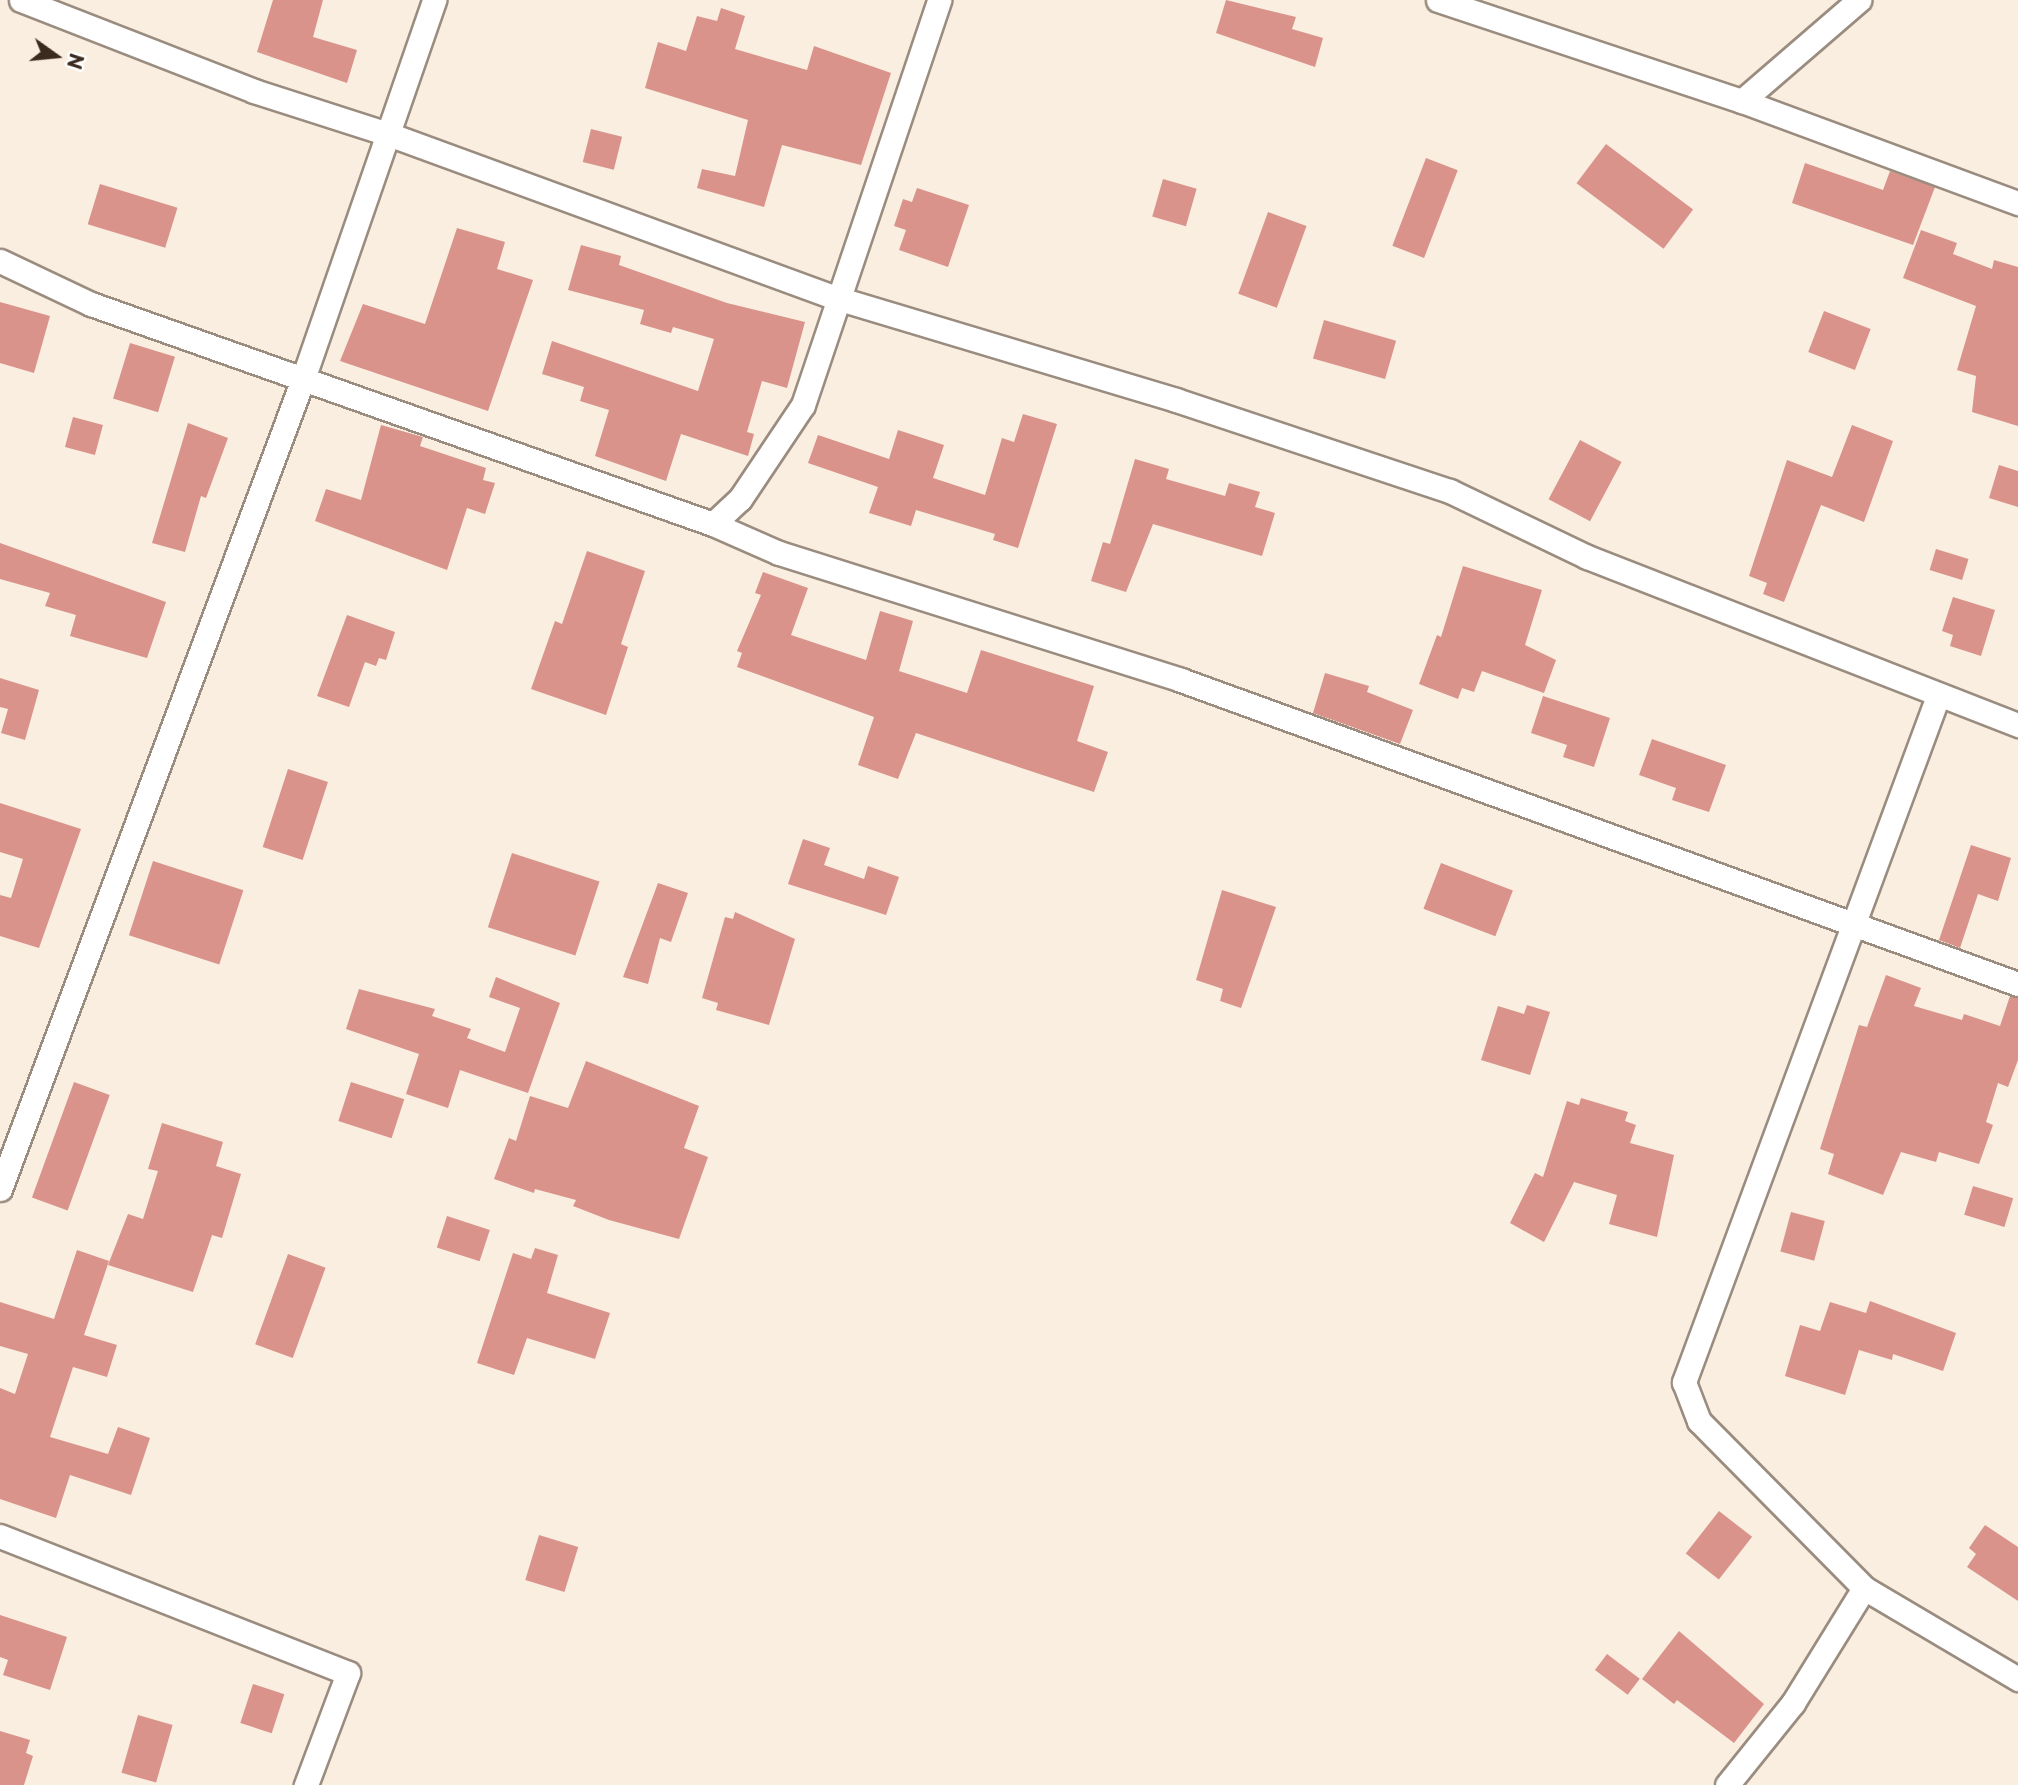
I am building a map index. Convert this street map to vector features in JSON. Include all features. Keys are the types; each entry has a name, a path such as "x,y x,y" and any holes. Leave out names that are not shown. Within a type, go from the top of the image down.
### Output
{"street":[{"path":"21,0 254,91 388,134 840,299 1176,400 1450,491 1587,557 2018,725"},
{"path":"0,1189 303,379 434,0"},
{"path":"713,524 740,499 803,405 939,0"},
{"path":"1438,0 1742,101 2018,202"},
{"path":"1742,101 1859,0"},
{"path":"0,261 91,304 713,524 779,553 1181,680 1856,928 2018,984"},
{"path":"1938,696 1856,928 1684,1382 1699,1421 1864,1588 2018,1679"},
{"path":"0,1536 348,1673 306,1785"},
{"path":"1727,1785 1793,1703 1864,1588"}],"building":[{"path":"273,0 323,0 313,37 357,50 347,83 257,52"},
{"path":"1226,0 1296,17 1292,29 1323,38 1315,67 1216,33"},
{"path":"721,8 745,16 735,49 807,70 814,46 891,73 861,165 782,145 764,207 697,188 702,169 735,176 748,120 645,88 658,42 686,51 697,16 717,21"},
{"path":"591,129 622,137 614,170 583,162"},
{"path":"1606,144 1693,210 1664,249 1577,183"},
{"path":"1426,158 1458,170 1424,258 1392,246"},
{"path":"1805,163 1883,190 1890,171 1935,187 1913,245 1792,203"},
{"path":"1163,179 1197,189 1186,226 1152,216"},
{"path":"100,184 177,208 165,248 88,224"},
{"path":"917,188 969,205 948,267 899,250 906,230 894,226 903,199 912,202"},
{"path":"1268,212 1307,226 1277,308 1238,294"},
{"path":"457,228 505,242 497,269 533,280 488,411 340,361 363,304 425,324"},
{"path":"1921,230 1957,243 1953,254 1992,269 1994,260 2018,267 2018,426 1972,412 1976,376 1957,370 1976,306 1903,278"},
{"path":"581,245 621,256 619,265 727,303 805,322 787,388 762,381 747,432 754,434 748,456 681,434 666,481 595,456 609,410 580,401 584,387 542,374 552,341 698,391 714,339 673,327 671,333 640,324 644,310 568,290"},
{"path":"0,302 50,316 34,373 0,363"},
{"path":"1824,311 1871,329 1855,370 1808,352"},
{"path":"1324,320 1396,341 1385,379 1313,358"},
{"path":"130,343 175,357 158,412 113,398"},
{"path":"1023,414 1057,424 1018,548 993,540 995,534 916,510 911,526 869,513 878,487 808,463 818,435 889,459 898,430 944,445 933,478 985,495 1002,438 1014,442"},
{"path":"73,417 103,425 95,455 65,447"},
{"path":"188,423 228,438 206,498 201,496 185,552 152,543"},
{"path":"381,425 423,437 420,446 486,468 483,480 495,483 485,514 467,508 447,570 315,521 326,489 361,500"},
{"path":"1852,425 1893,441 1864,522 1821,505 1784,602 1763,594 1767,583 1749,576 1787,460 1832,477"},
{"path":"1580,440 1621,462 1590,521 1549,499"},
{"path":"1135,459 1169,469 1166,479 1225,496 1229,483 1260,492 1255,507 1275,513 1262,556 1153,524 1126,592 1091,581 1103,542 1110,544"},
{"path":"1999,465 2018,471 2018,507 1989,498"},
{"path":"0,543 166,602 147,658 70,636 76,615 45,606 50,593 0,579"},
{"path":"1936,549 1969,559 1962,580 1930,570"},
{"path":"587,551 645,571 621,644 628,647 606,715 531,689 555,621 562,624"},
{"path":"1463,566 1542,590 1525,645 1556,660 1544,693 1482,671 1474,692 1462,688 1458,699 1419,684 1437,635 1441,637"},
{"path":"763,572 808,588 791,635 866,660 880,611 913,621 899,671 967,693 981,650 1094,686 1077,741 1108,752 1094,792 916,733 898,779 858,765 874,717 737,667 742,653 737,651 761,595 755,593"},
{"path":"1953,597 1995,610 1981,656 1950,646 1953,635 1942,631"},
{"path":"347,615 395,632 386,660 379,658 376,666 365,662 349,707 317,696"},
{"path":"1325,673 1369,686 1367,692 1413,710 1400,744 1313,713"},
{"path":"0,678 39,690 25,740 1,733 8,709 0,707"},
{"path":"1543,696 1610,718 1594,767 1563,757 1567,745 1531,733"},
{"path":"1652,739 1726,765 1709,812 1672,800 1676,788 1639,775"},
{"path":"288,769 328,782 303,860 263,847"},
{"path":"0,803 81,829 39,948 0,936 0,895 11,898 23,859 0,852"},
{"path":"803,839 830,848 824,865 864,879 868,866 899,877 886,915 788,884"},
{"path":"1971,845 2011,858 1998,901 1978,894 1960,948 1939,940"},
{"path":"512,853 599,881 575,956 488,927"},
{"path":"153,861 243,890 219,965 129,935"},
{"path":"1441,863 1513,891 1495,936 1423,909"},
{"path":"658,883 688,893 671,942 660,938 648,984 623,977"},
{"path":"1222,890 1276,907 1241,1008 1220,1001 1223,989 1196,980"},
{"path":"735,912 795,939 769,1025 716,1010 718,1003 702,998 725,917 733,919"},
{"path":"1886,975 1921,988 1914,1006 1962,1020 1964,1014 2000,1026 2010,996 2018,998 2018,1060 2008,1087 1998,1083 1986,1122 1993,1125 1979,1164 1939,1152 1936,1162 1901,1152 1883,1195 1828,1174 1834,1154 1820,1149 1859,1025 1867,1027"},
{"path":"496,977 560,1003 528,1093 460,1070 448,1108 406,1094 419,1054 346,1029 359,989 435,1009 432,1016 471,1029 467,1038 505,1052 520,1008 489,997"},
{"path":"1527,1005 1550,1012 1530,1075 1481,1060 1498,1006 1524,1014"},
{"path":"586,1061 699,1106 684,1148 708,1157 679,1239 609,1220 573,1206 576,1200 535,1189 534,1193 494,1179 509,1138 516,1141 530,1096 568,1108"},
{"path":"74,1082 110,1095 68,1211 32,1198"},
{"path":"351,1082 404,1099 392,1138 338,1121"},
{"path":"1581,1098 1628,1112 1625,1121 1636,1125 1630,1143 1674,1155 1657,1237 1609,1224 1617,1195 1574,1182 1544,1242 1510,1223 1535,1173 1543,1177 1567,1101 1579,1105"},
{"path":"162,1123 223,1142 216,1166 241,1174 222,1238 212,1235 193,1292 108,1265 128,1214 143,1219 158,1171 148,1169"},
{"path":"1973,1186 2013,1198 2004,1227 1964,1215"},
{"path":"1791,1212 1825,1221 1814,1261 1780,1252"},
{"path":"447,1216 490,1230 480,1261 437,1247"},
{"path":"535,1248 558,1255 547,1293 610,1313 595,1359 527,1338 514,1375 477,1363 513,1253 531,1259"},
{"path":"77,1250 109,1261 84,1335 117,1345 107,1377 73,1367 50,1437 108,1454 118,1427 150,1438 131,1495 70,1475 56,1518 0,1499 0,1388 15,1394 28,1354 0,1346 0,1302 54,1319"},
{"path":"288,1254 326,1268 293,1358 255,1344"},
{"path":"1870,1301 1956,1333 1943,1371 1893,1354 1892,1360 1859,1350 1845,1395 1785,1376 1800,1325 1820,1331 1830,1302 1866,1313"},
{"path":"1719,1511 1752,1537 1719,1579 1686,1554"},
{"path":"1985,1525 2018,1547 2018,1601 1967,1567 1976,1554 1969,1548"},
{"path":"539,1535 578,1547 564,1592 525,1580"},
{"path":"0,1615 67,1637 50,1690 3,1675 8,1660 0,1657"},
{"path":"1679,1631 1764,1704 1734,1743 1677,1700 1674,1704 1642,1679"},
{"path":"1607,1654 1640,1679 1628,1695 1595,1670"},
{"path":"253,1684 284,1694 272,1733 240,1723"},
{"path":"138,1715 173,1725 156,1783 121,1773"},
{"path":"0,1731 30,1740 26,1753 33,1756 24,1785 0,1785"}]}
